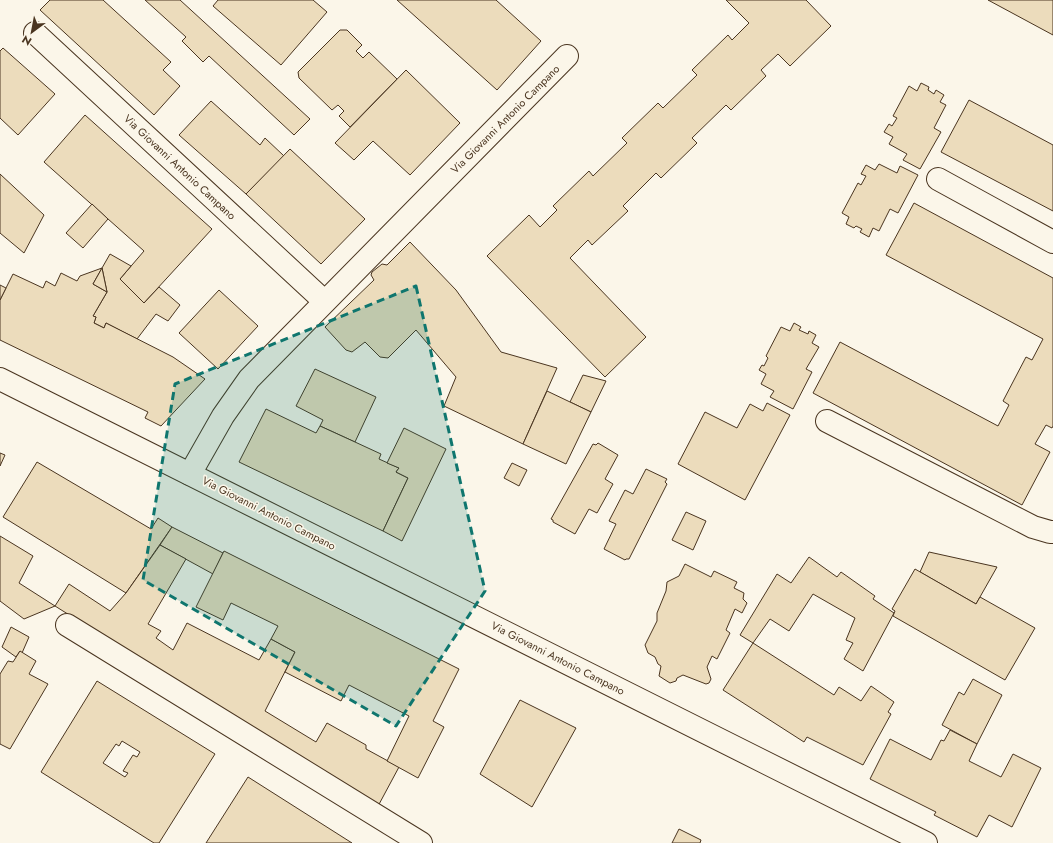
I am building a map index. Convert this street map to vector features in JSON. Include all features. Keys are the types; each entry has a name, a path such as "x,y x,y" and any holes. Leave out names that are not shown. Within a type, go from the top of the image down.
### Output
{"main road":[{"name":"Via Giovanni Antonio Campano","path":"35,33 324,301"},
{"name":"Via Giovanni Antonio Campano","path":"190,474 223,416 249,379 324,301 567,56"},
{"path":"938,179 1053,242"},
{"name":"Via Giovanni Antonio Campano","path":"0,379 916,841"},
{"path":"827,421 1033,527 1053,532"},
{"path":"67,625 421,843"}],"highlighted area":[{"path":"416,286 485,591 396,726 143,580 175,384"}],"building":[{"path":"50,0 103,0 171,62 163,70 180,86 154,115 40,10"},
{"path":"145,0 180,0 310,119 294,135 209,56 203,62 182,41 186,37"},
{"path":"218,0 313,0 327,12 281,65 213,6"},
{"path":"397,0 496,0 541,41 497,90"},
{"path":"726,0 806,0 831,26 790,66 778,54 761,70 766,76 731,110 726,105 692,138 697,143 661,178 656,173 623,206 628,211 592,245 588,240 570,258 646,337 605,377 487,256 529,215 540,227 557,210 553,206 589,171 593,176 627,143 622,138 658,103 663,108 697,75 692,70 728,35 732,40 749,23"},
{"path":"988,0 1053,0 1053,35"},
{"path":"340,30 347,30 362,45 356,51 363,58 369,52 397,79 350,127 339,116 344,111 338,105 332,110 299,78 298,72"},
{"path":"3,48 55,94 18,135 0,118 0,51"},
{"path":"406,70 460,123 410,175 373,141 354,160 335,143"},
{"path":"921,83 929,87 928,90 934,94 936,90 944,95 940,102 946,105 934,128 941,132 920,169 903,160 907,154 889,144 893,137 884,132 889,124 892,126 897,118 893,116 909,86 917,91"},
{"path":"969,100 1053,145 1053,211 941,152"},
{"path":"211,101 260,145 265,138 284,156 246,194 179,135"},
{"path":"85,115 212,229 144,303 120,279 144,251 44,162"},
{"path":"290,149 365,219 321,264 246,194"},
{"path":"879,164 897,173 900,166 918,175 898,213 890,209 879,231 873,228 869,237 860,232 862,229 856,226 854,228 846,224 849,217 842,213 858,183 861,185 866,176 861,174 866,165 875,170"},
{"path":"0,174 44,215 24,253 0,233"},
{"path":"914,203 1053,278 1053,426 1052,428 1046,425 1035,444 1050,452 1022,505 813,393 840,342 998,426 1009,405 1003,401 1026,357 1032,360 1043,339 886,255"},
{"path":"92,204 108,219 83,248 66,233"},
{"path":"410,242 456,290 501,352 557,368 523,444 444,406 456,377 416,330 388,358 380,357 365,342 352,352 346,350 325,327 374,280 371,275 372,272 382,264 387,265"},
{"path":"110,254 131,266 120,279 144,303 159,287 180,305 168,321 156,314 137,339 106,323 104,328 94,323 96,317 93,316 107,292 102,268"},
{"path":"102,268 93,284 107,292 93,316 96,317 94,323 104,328 106,323 173,357 205,379 161,426 145,418 148,412 0,340 0,300 13,274 43,288 46,281 55,286 61,273 77,281 80,276"},
{"path":"102,268 107,292 93,284"},
{"path":"0,285 6,288 0,300"},
{"path":"219,290 258,326 218,369 179,333"},
{"path":"794,323 801,327 799,330 808,334 809,331 816,335 812,343 819,347 806,369 812,372 793,409 770,397 774,391 761,384 766,374 759,370 762,365 764,366 768,358 766,356 781,327 790,331"},
{"path":"315,369 376,397 355,442 320,426 323,420 296,406"},
{"path":"583,375 606,381 591,412 570,402"},
{"path":"547,391 591,412 566,464 523,444"},
{"path":"767,403 790,415 745,500 678,464 705,412 737,428 750,404 763,411"},
{"path":"266,409 316,433 320,426 381,454 379,459 399,468 396,472 408,478 383,531 239,462"},
{"path":"404,428 446,449 402,541 383,531 408,478 396,472 399,468 387,463"},
{"path":"598,443 618,455 605,479 613,484 597,513 589,509 575,534 553,522 551,519 593,444 596,445"},
{"path":"0,453 5,455 0,466"},
{"path":"37,462 151,529 158,518 172,527 126,593 3,517"},
{"path":"512,463 527,470 519,486 504,478"},
{"path":"646,469 667,479 665,482 667,484 629,559 625,560 604,549 616,524 609,521 625,490 633,494"},
{"path":"686,512 706,521 693,550 672,540"},
{"path":"172,527 223,553 213,574 160,545"},
{"path":"0,536 33,556 19,583 55,606 24,619 0,601"},
{"path":"160,545 186,559 148,624 161,631 156,638 173,650 187,623 259,660 271,639 295,652 265,711 316,742 327,723 366,745 366,749 399,767 377,808 55,606 69,584 110,611 126,593"},
{"path":"224,551 459,669 433,721 444,727 418,778 387,761 409,716 349,685 341,701 285,672 295,652 271,639 278,626 231,603 223,620 196,607"},
{"path":"929,552 997,567 976,604 920,572"},
{"path":"809,557 837,577 841,572 875,596 873,599 894,613 863,671 844,659 853,643 846,640 855,618 813,594 789,631 770,619 753,643 740,635 777,574 791,583"},
{"path":"685,564 711,577 714,571 737,582 734,588 744,593 743,599 747,603 742,613 735,609 726,630 730,633 717,659 712,656 707,667 711,679 709,683 706,684 683,675 677,678 676,681 670,683 659,676 661,666 658,664 655,657 648,653 645,645 657,621 657,613 666,591 667,582 679,576"},
{"path":"915,569 976,604 980,597 1035,628 1005,680 893,616 895,611 892,609"},
{"path":"11,627 29,637 22,653 20,651 16,657 2,647"},
{"path":"753,643 834,695 839,687 861,701 871,686 894,702 888,712 891,714 863,765 807,737 804,742 723,690"},
{"path":"20,651 36,661 29,674 48,684 10,749 0,744 0,674 8,661 13,662"},
{"path":"973,679 1002,695 977,744 942,725 959,692 964,695"},
{"path":"97,681 215,754 159,843 154,843 41,772","holes":["122,741 140,752 137,757 133,755 123,771 128,773 125,777 103,763 116,744 119,746"]},
{"path":"520,700 576,728 532,807 480,774"},
{"path":"950,730 977,744 969,761 1001,777 1013,754 1041,768 1012,827 989,815 977,837 934,815 936,812 870,779 890,739 931,760 941,740 944,741"},
{"path":"248,777 352,843 206,843"},
{"path":"679,829 701,840 700,843 672,843"}]}
